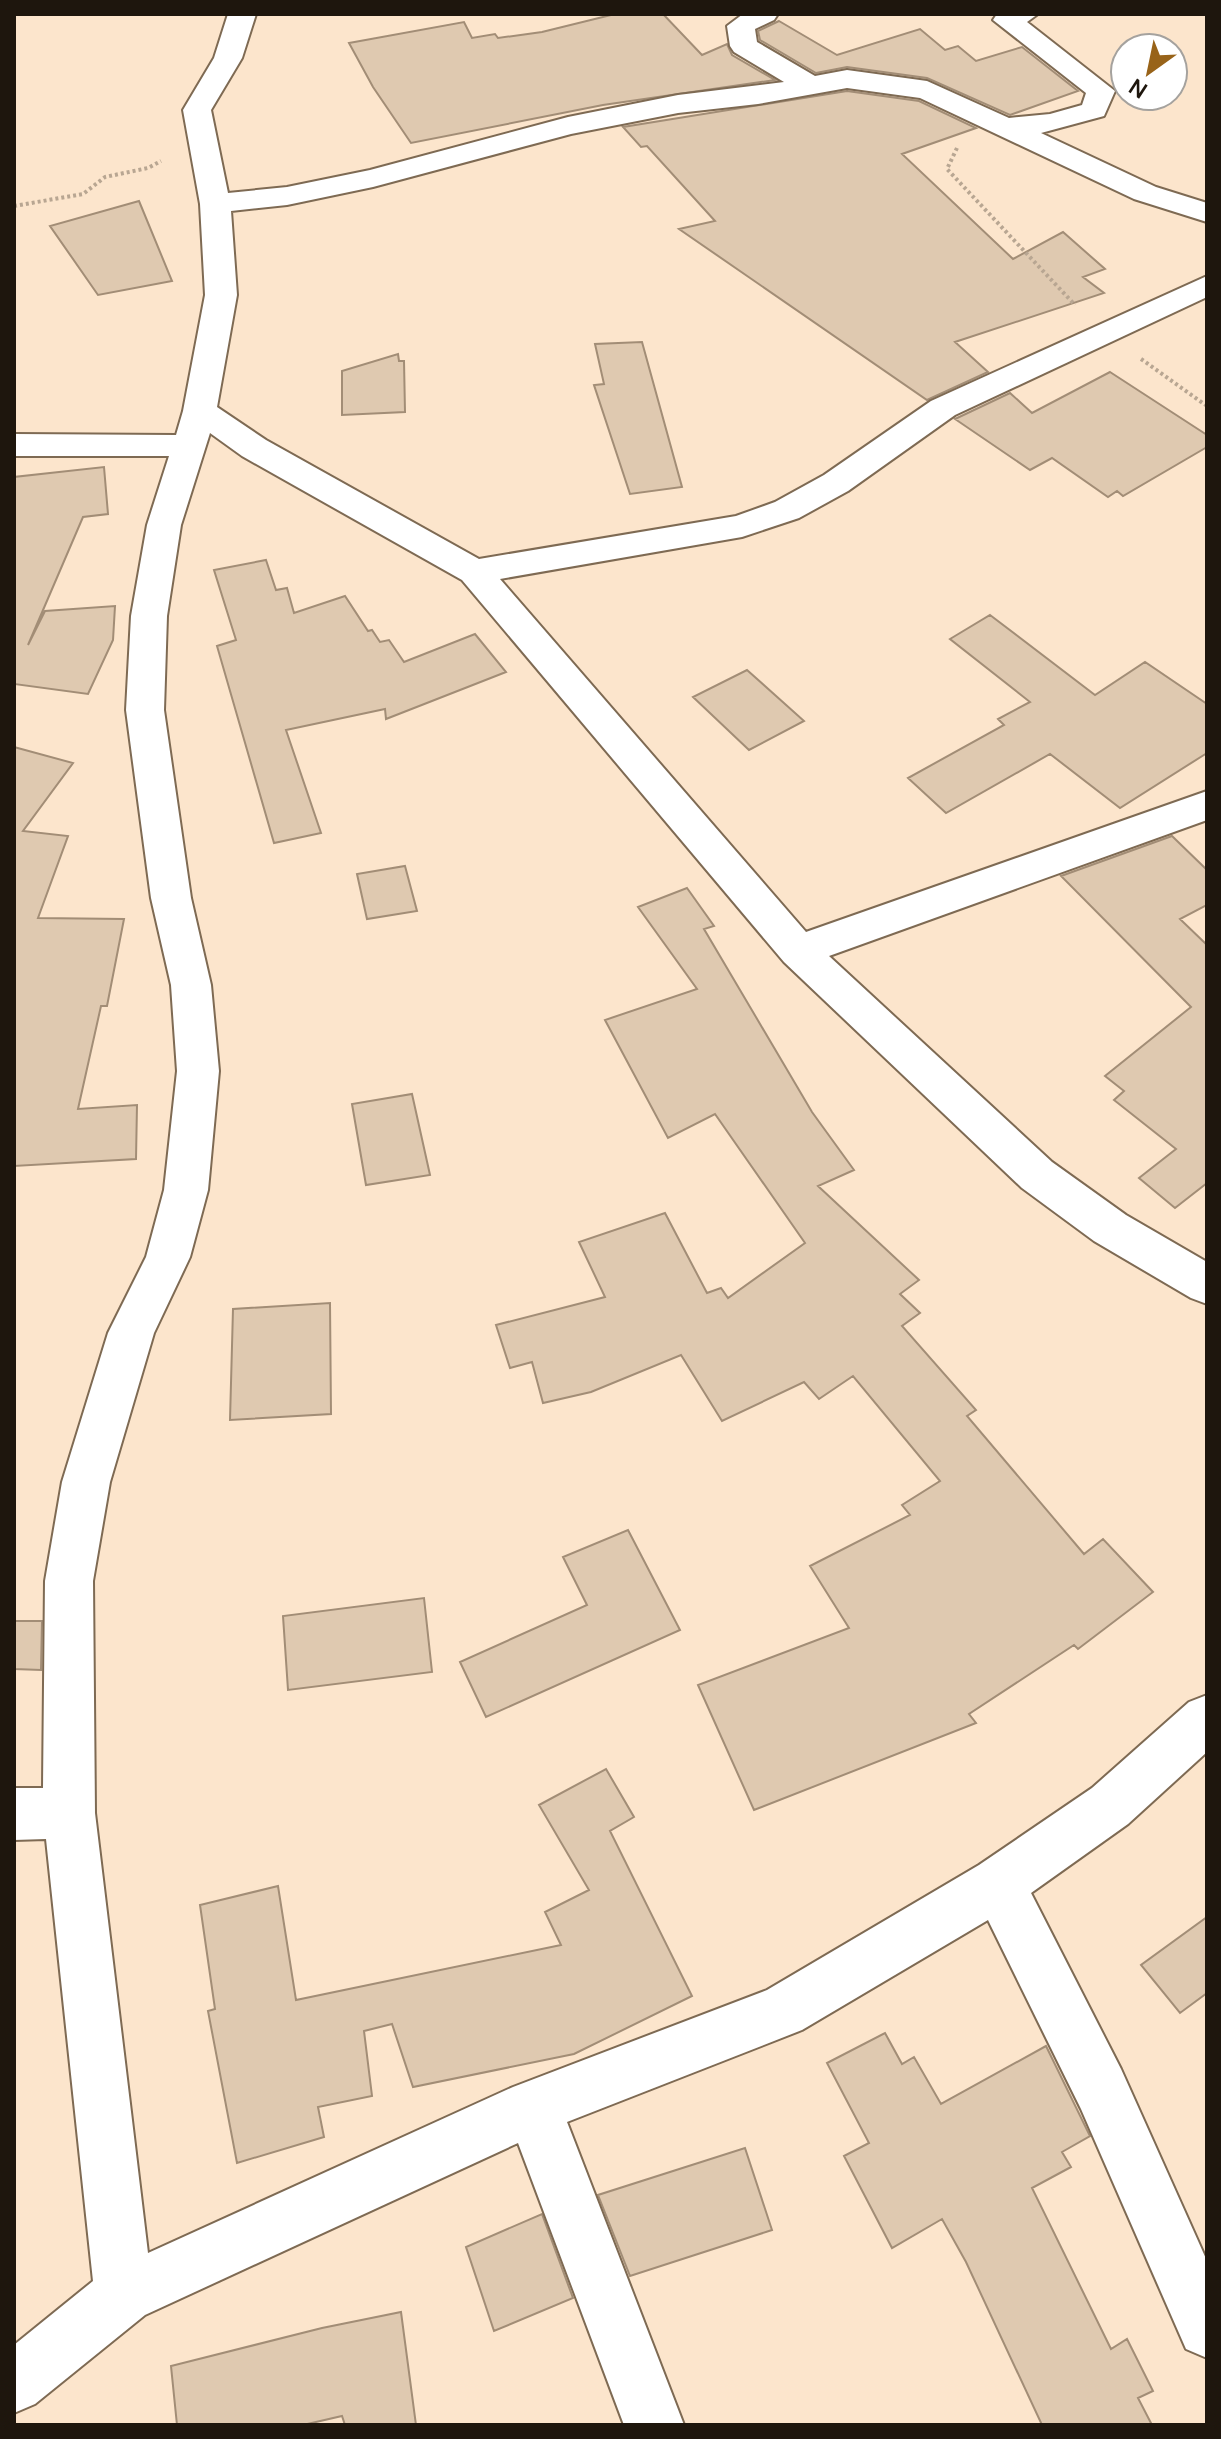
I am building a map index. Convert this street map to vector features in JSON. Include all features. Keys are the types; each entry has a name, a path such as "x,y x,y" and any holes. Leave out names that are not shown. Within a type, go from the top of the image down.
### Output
{"street":[{"path":"124,2294 69,1813 69,1581 86,1482 131,1333 168,1257 186,1190 198,1071 191,985 171,898 145,710 149,616 164,525 194,429 221,295 215,204 197,110 228,58 242,14"},
{"path":"764,14 741,26 744,46 808,84"},
{"path":"1001,127 1053,123 1094,110 1101,91 1007,20 1024,14"},
{"path":"215,204 287,196 373,178 615,117 847,79 927,90 1145,193 1207,213"},
{"path":"474,572 742,526 787,510 836,483 943,408 1207,285"},
{"path":"14,445 194,429 254,448 474,572 798,951 1037,1175 1110,1228 1207,1285"},
{"path":"798,951 1207,805"},
{"path":"14,2383 124,2294 533,2107 783,2011 998,1884 1110,1806 1207,1719"},
{"path":"14,1814 69,1813"},
{"path":"998,1884 1101,2089 1207,2328"},
{"path":"533,2107 654,2425"}],"path":[{"path":"1001,127 955,149 947,169 1023,253 1103,333 1207,406"},
{"path":"14,206 83,194 105,177 148,168 202,142"}],"building":[{"path":"615,14 663,14 702,55 727,44 732,55 775,80 603,105 411,143 373,87 349,43 464,22 472,38 495,34 498,38 542,32"},
{"path":"779,21 837,55 920,29 945,50 958,46 976,61 1022,47 1078,91 1010,115 927,78 847,67 816,73 760,40 758,31"},
{"path":"847,91 919,101 976,128 902,154 1013,259 1063,232 1105,269 1083,277 1104,293 955,342 988,372 927,400 679,229 715,221 647,146 641,147 623,127"},
{"path":"139,201 172,281 98,295 50,226"},
{"path":"642,342 682,487 630,494 594,385 604,384 595,344"},
{"path":"398,354 399,361 404,361 405,412 342,415 342,371"},
{"path":"1110,372 1207,435 1207,447 1123,496 1117,491 1108,497 1052,458 1030,470 955,419 1010,393 1032,413"},
{"path":"104,467 108,514 83,517 28,645 45,611 115,606 113,640 88,694 14,684 14,477"},
{"path":"266,560 276,590 287,588 294,613 345,596 368,631 372,630 380,642 389,640 404,662 475,634 506,672 386,719 385,709 286,730 321,833 274,843 217,646 236,640 214,570"},
{"path":"990,615 1095,695 1145,662 1207,704 1207,753 1120,808 1050,754 946,813 908,778 1004,725 998,719 1030,702 950,639"},
{"path":"747,670 804,721 749,750 693,697"},
{"path":"14,747 73,763 23,831 68,836 38,918 124,919 107,1006 101,1006 78,1109 137,1105 136,1159 14,1166"},
{"path":"1172,836 1207,870 1207,905 1180,919 1207,945 1207,1183 1175,1208 1139,1178 1176,1149 1114,1100 1124,1091 1105,1076 1191,1007 1061,876"},
{"path":"405,866 417,911 367,919 357,874"},
{"path":"687,888 714,926 704,929 812,1112 854,1170 818,1186 919,1280 900,1294 920,1313 902,1326 976,1410 967,1416 1084,1554 1103,1539 1153,1592 1078,1649 1074,1645 969,1714 976,1723 754,1810 698,1685 849,1628 810,1566 910,1515 902,1505 940,1481 853,1376 819,1399 804,1382 722,1421 681,1355 591,1392 543,1403 532,1362 510,1368 496,1325 605,1297 579,1242 665,1213 707,1293 721,1288 728,1298 805,1243 715,1114 668,1138 605,1020 697,989 638,907"},
{"path":"412,1094 430,1175 366,1185 352,1104"},
{"path":"330,1303 331,1414 230,1420 233,1309"},
{"path":"628,1530 680,1630 486,1717 460,1662 587,1605 563,1557"},
{"path":"424,1598 432,1672 288,1690 283,1616"},
{"path":"14,1621 42,1621 41,1670 14,1669"},
{"path":"606,1769 634,1817 610,1831 692,1996 574,2054 413,2087 392,2024 364,2031 372,2096 318,2107 324,2137 237,2163 208,2011 215,2009 200,1905 278,1886 296,2000 561,1945 545,1912 589,1890 539,1805"},
{"path":"1207,1917 1207,1993 1180,2013 1141,1965"},
{"path":"885,2033 902,2064 914,2057 941,2104 1046,2046 1090,2136 1062,2152 1071,2167 1032,2188 1111,2349 1127,2339 1153,2391 1138,2398 1152,2425 1042,2425 966,2262 942,2219 892,2248 844,2156 869,2143 827,2063"},
{"path":"745,2148 772,2230 630,2276 598,2195"},
{"path":"542,2214 573,2298 494,2331 466,2247"},
{"path":"401,2312 416,2425 345,2425 342,2416 303,2425 177,2425 171,2366 322,2328"}]}
